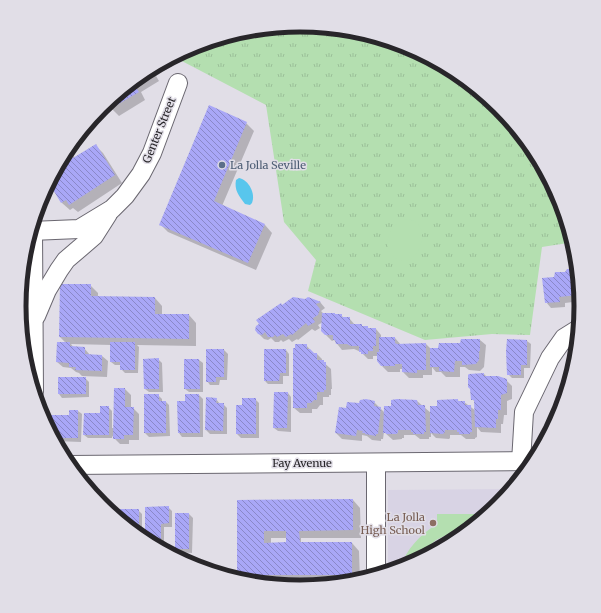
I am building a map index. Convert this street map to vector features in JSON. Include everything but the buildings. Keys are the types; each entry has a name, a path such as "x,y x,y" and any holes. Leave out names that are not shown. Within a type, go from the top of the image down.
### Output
{"street":[{"name":"Genter Street","path":"36,231 79,229 112,208 125,196 141,174 152,153 178,83"},
{"path":"33,322 47,290 59,270 66,260 94,236 112,208"},
{"name":"Genter Street","path":"32,248 34,372"},
{"path":"528,461 524,412 550,358 564,338 574,332"},
{"name":"Fay Avenue","path":"76,465 527,462"},
{"path":"376,463 376,571"}],"shaded area":[{"name":"La Jolla High School","path":"505,489 495,501 453,535 422,553 388,566 388,490"}],"green space":[{"path":"300,32 336,34 372,41 422,60 453,78 495,112 529,154 547,185 568,243 542,247 530,335 492,334 425,340 308,291 316,260 284,222 266,105 179,60 229,41 265,34"},
{"path":"405,219 415,222 421,228 422,237 416,254 409,260 402,261 393,256 389,251 388,241 392,230 400,221"},
{"path":"437,514 480,514 462,529 436,540 425,551 403,561 414,543 437,524"}],"water":[{"path":"239,178 246,181 251,188 253,199 250,205 245,204 238,193 236,180"}],"place":[{"name":"La Jolla Seville","path":"222,165"},
{"name":"La Jolla High School","path":"433,523"}]}
